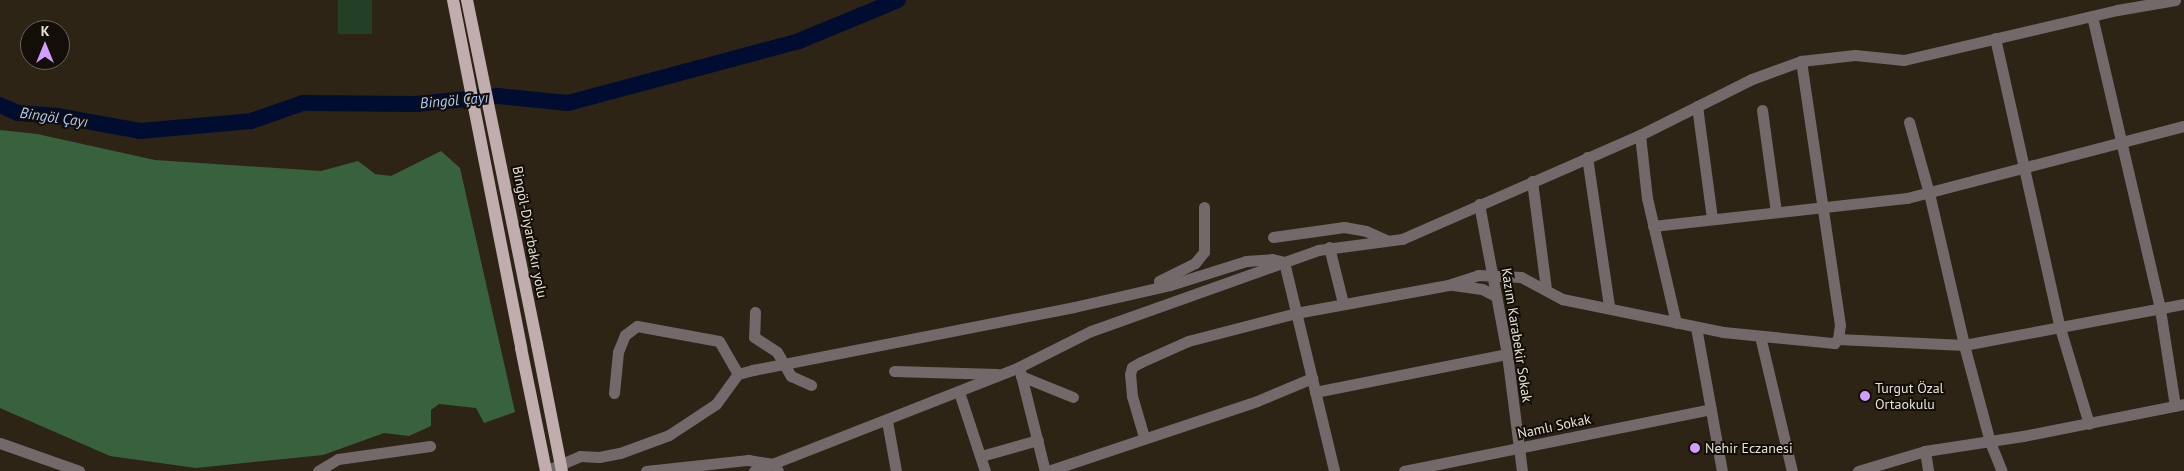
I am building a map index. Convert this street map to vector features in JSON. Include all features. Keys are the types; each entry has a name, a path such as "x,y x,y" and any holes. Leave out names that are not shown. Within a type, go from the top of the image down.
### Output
{"main road":[{"path":"453,0 483,142 545,471"},
{"name":"Bingöl-Diyarbakır yolu","path":"467,0 497,138 562,471"}],"street":[{"path":"894,371 1002,374 1020,372 1091,331 1284,262 1330,247 1389,241 1640,134 1752,79 1801,61 1855,55 1904,60 2092,16 2175,0"},
{"path":"1858,471 1925,451 1990,442 2179,405 2160,309 2092,16"},
{"path":"1996,38 2060,328 2089,424"},
{"path":"1801,61 1825,207 1840,325 1838,339"},
{"path":"1697,106 1712,220"},
{"path":"1762,110 1776,212"},
{"path":"1909,122 1929,193 1964,345 1990,442 2002,471"},
{"path":"1653,226 1825,207 1860,206 1929,193 2184,126"},
{"path":"1640,134 1653,226 1676,323"},
{"path":"1587,157 1609,306"},
{"path":"1532,181 1546,289"},
{"name":"Kazım Karabekir Sokak","path":"1479,204 1507,354 1522,471"},
{"path":"1132,292 1195,263 1204,252 1204,207"},
{"path":"1273,236 1344,227 1366,230 1389,241"},
{"path":"1330,247 1343,304"},
{"path":"545,471 580,456 599,457 620,453 670,435 716,404 738,374 1074,307 1132,292 1170,285 1246,261 1284,262"},
{"path":"1284,262 1334,471"},
{"path":"1144,437 1132,396 1132,367 1188,341 1296,313 1492,274 1521,277 1562,299 1609,306 1676,323 1760,336 1824,343 1838,339 1964,345 2184,304"},
{"path":"1448,284 1474,288 1496,296"},
{"path":"755,312 754,337 772,347 782,365 799,382 811,385"},
{"path":"614,393 618,352 625,335 637,326 719,341 738,374"},
{"path":"1696,327 1722,471"},
{"path":"1760,336 1792,471"},
{"path":"1315,392 1354,382 1507,354"},
{"path":"1020,372 1073,397"},
{"path":"1020,372 1046,471 1257,401 1312,378"},
{"path":"754,471 776,467 1002,374"},
{"path":"959,392 985,471"},
{"name":"Namlı Sokak","path":"1404,471 1711,409"},
{"path":"887,421 896,471"},
{"path":"981,456 1038,440"},
{"path":"0,443 79,471"},
{"path":"318,471 338,459 430,446"},
{"path":"1925,451 1928,471"},
{"path":"646,471 748,460 776,467"},
{"path":"322,471 328,471"}],"green space":[{"path":"338,0 372,0 372,34 338,34"},
{"path":"0,130 37,134 155,160 321,171 358,161 375,174 391,176 441,151 460,168 515,412 484,423 476,408 439,404 431,410 431,426 409,436 384,433 323,455 196,468 110,456 0,408"}],"waterway":[{"name":"Bingöl Çayı","path":"0,105 18,113 58,116 140,131 251,121 303,103 416,104 498,96 568,103 799,41 898,0"}],"place":[{"name":"Turgut Özal Ortaokulu","path":"1865,396"},
{"name":"Nehir Eczanesi","path":"1695,448"}]}
